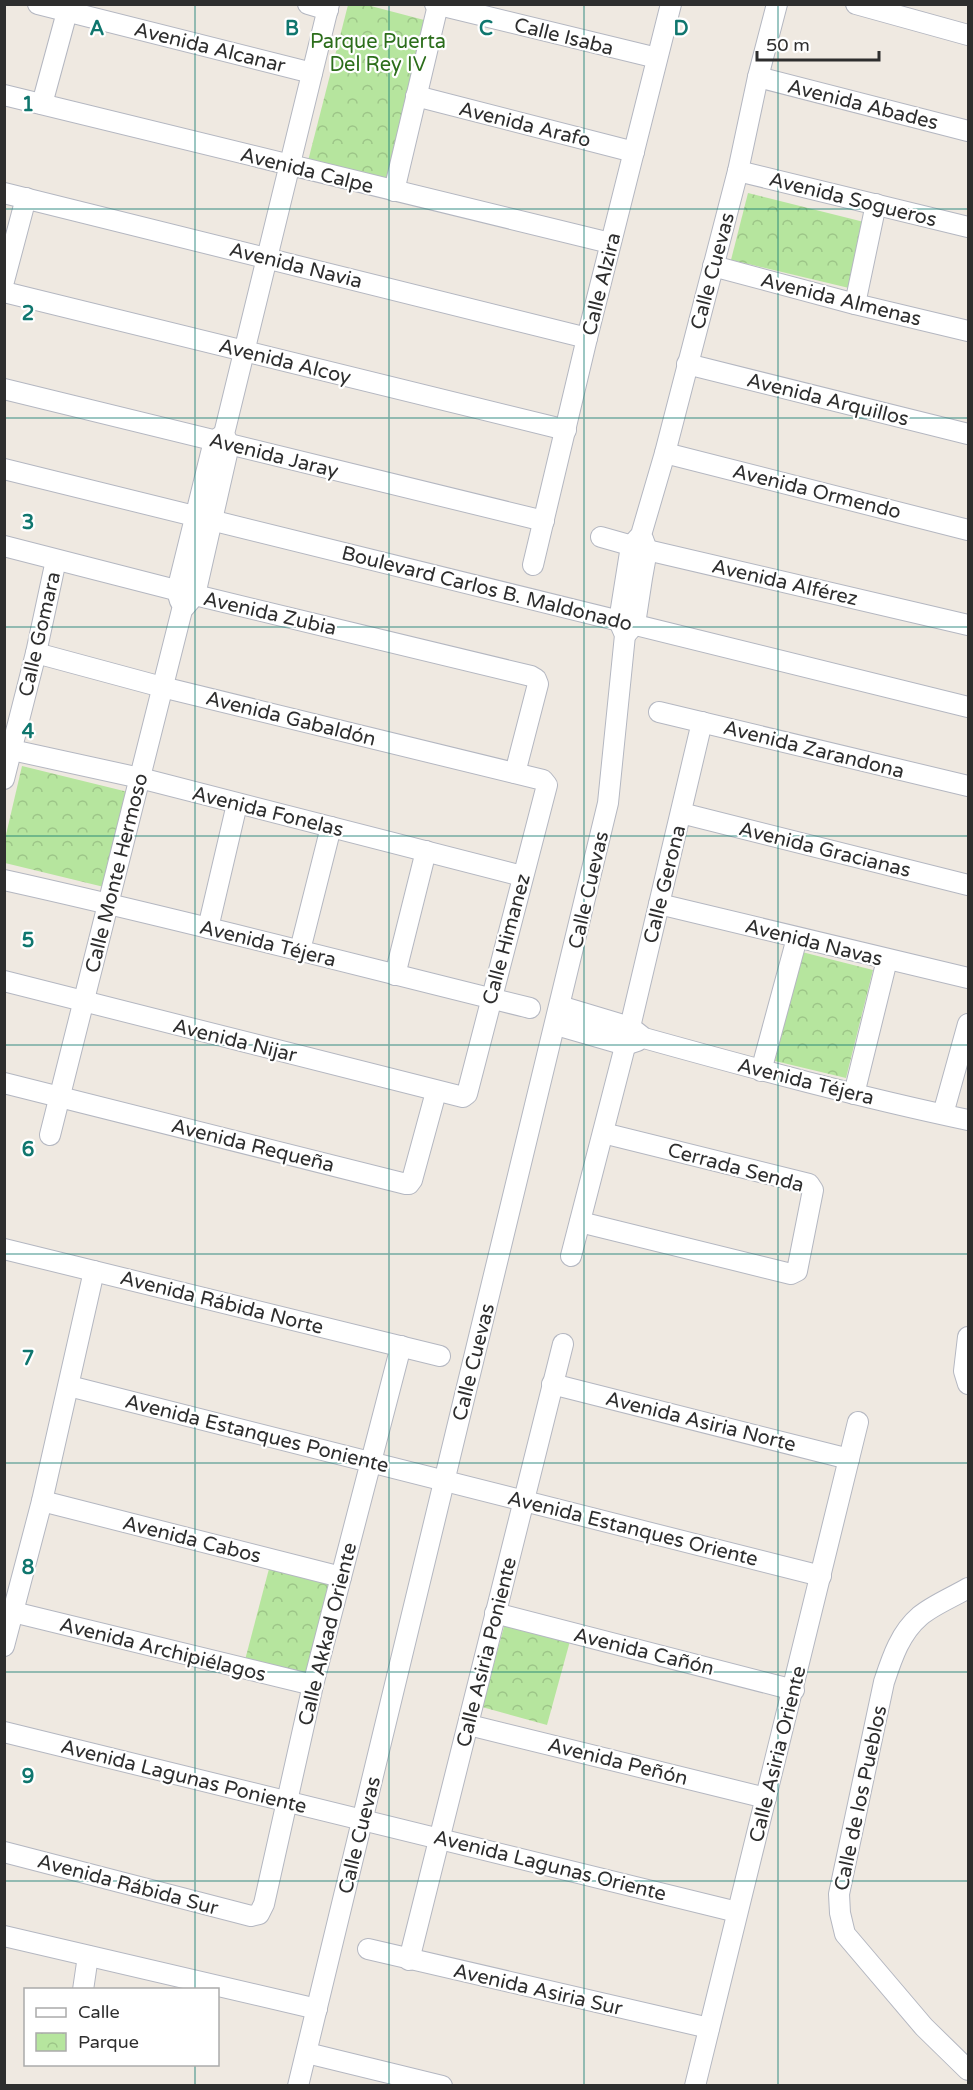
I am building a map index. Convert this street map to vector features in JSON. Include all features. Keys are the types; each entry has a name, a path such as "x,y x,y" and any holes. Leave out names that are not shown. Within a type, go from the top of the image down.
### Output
{"street":[{"name":"Avenida Alcanar","path":"38,4 312,73"},
{"path":"308,4 328,7"},
{"name":"Calle Alzira","path":"533,565 610,243 671,4"},
{"name":"Calle Cuevas","path":"298,2085 608,803 626,627 640,544 738,171 758,77 777,4"},
{"path":"856,4 969,35"},
{"path":"394,191 436,5"},
{"name":"Calle Isaba","path":"436,5 657,58"},
{"name":"Calle Monte Hermoso","path":"50,1135 185,599 328,7"},
{"path":"42,104 67,12"},
{"name":"Avenida Abades","path":"758,77 969,131"},
{"name":"Avenida Calpe","path":"4,95 610,243"},
{"name":"Avenida Arafo","path":"416,96 634,152"},
{"name":"Avenida Sogueros","path":"738,171 969,227"},
{"name":"Avenida Navia","path":"4,193 587,338"},
{"path":"4,281 26,198"},
{"path":"855,304 876,204"},
{"name":"Avenida Almenas","path":"713,266 855,304 969,331"},
{"name":"Avenida Alcoy","path":"4,292 566,430"},
{"name":"Avenida Arquillos","path":"687,364 969,434"},
{"name":"Avenida Jaray","path":"4,389 223,440 544,521"},
{"name":"Avenida Ormendo","path":"665,453 969,530"},
{"name":"Boulevard Carlos B. Maldonado","path":"4,469 626,627 969,707"},
{"name":"Avenida Alférez","path":"601,537 640,544 969,625"},
{"name":"Avenida Zubia","path":"4,546 185,599 536,678 538,684 515,773"},
{"name":"Calle Gomara","path":"4,779 36,653 56,560"},
{"name":"Avenida Gabaldón","path":"36,653 162,687 546,781"},
{"name":"Avenida Zarandona","path":"659,712 969,786"},
{"name":"Calle Gerona","path":"633,1037 659,904 702,722"},
{"name":"Avenida Fonelas","path":"12,750 140,778 522,876"},
{"name":"Calle Himanez","path":"465,1096 547,785 546,781"},
{"path":"208,928 237,804"},
{"name":"Avenida Gracianas","path":"681,813 969,885"},
{"path":"300,950 331,827"},
{"path":"395,975 426,851"},
{"name":"Avenida Téjera","path":"4,880 108,903 530,1008"},
{"name":"Avenida Navas","path":"659,904 969,978"},
{"path":"761,1071 797,938"},
{"path":"854,1094 887,960"},
{"name":"Avenida Nijar","path":"4,981 436,1092 465,1096"},
{"name":"Avenida Téjera","path":"558,1016 761,1071 969,1120"},
{"path":"943,1114 969,1024"},
{"path":"571,1256 603,1133 633,1037"},
{"name":"Avenida Requeña","path":"4,1083 405,1184 409,1184 412,1180 436,1092"},
{"name":"Cerrada Senda","path":"580,1222 791,1274 797,1271 813,1190 809,1184 603,1133"},
{"name":"Avenida Rábida Norte","path":"4,1249 440,1356"},
{"path":"4,1646 42,1501 94,1271"},
{"path":"969,1337 964,1371 969,1384"},
{"name":"Calle Asiria Poniente","path":"409,1960 563,1344"},
{"name":"Calle Akkad Oriente","path":"251,1916 259,1914 264,1904 313,1685 401,1346"},
{"name":"Avenida Asiria Norte","path":"552,1384 849,1459"},
{"name":"Avenida Estanques Poniente","path":"69,1386 372,1463 445,1479"},
{"name":"Calle Asiria Oriente","path":"695,2085 794,1690 858,1422"},
{"name":"Avenida Estanques Oriente","path":"445,1479 821,1576"},
{"name":"Avenida Cabos","path":"42,1501 341,1577"},
{"name":"Calle de los Pueblos","path":"969,1588 920,1616 908,1629 895,1651 884,1682 839,1894 840,1913 845,1934 924,2027 969,2070"},
{"name":"Avenida Archipiélagos","path":"13,1612 313,1685"},
{"name":"Avenida Cañón","path":"495,1613 794,1690"},
{"name":"Avenida Peñón","path":"469,1725 766,1798"},
{"name":"Avenida Lagunas Poniente","path":"4,1732 363,1820"},
{"name":"Avenida Lagunas Oriente","path":"363,1820 738,1912"},
{"name":"Avenida Rábida Sur","path":"4,1852 251,1916"},
{"path":"4,1936 204,1988"},
{"name":"Avenida Asiria Sur","path":"368,1949 709,2028"},
{"path":"83,1988 88,1956"},
{"path":"219,1991 317,2009"},
{"path":"307,2053 442,2085"}],"green space":[{"name":"Parque Puerta Del Rey IV","path":"348,5 367,5 428,21 387,181 308,161"},
{"path":"748,193 864,222 849,288 731,260"},
{"path":"22,766 128,792 104,887 5,863 5,839"},
{"path":"802,952 873,970 846,1078 775,1061"},
{"path":"270,1565 337,1582 312,1677 245,1660"},
{"path":"505,1623 570,1641 547,1725 482,1707"}]}
